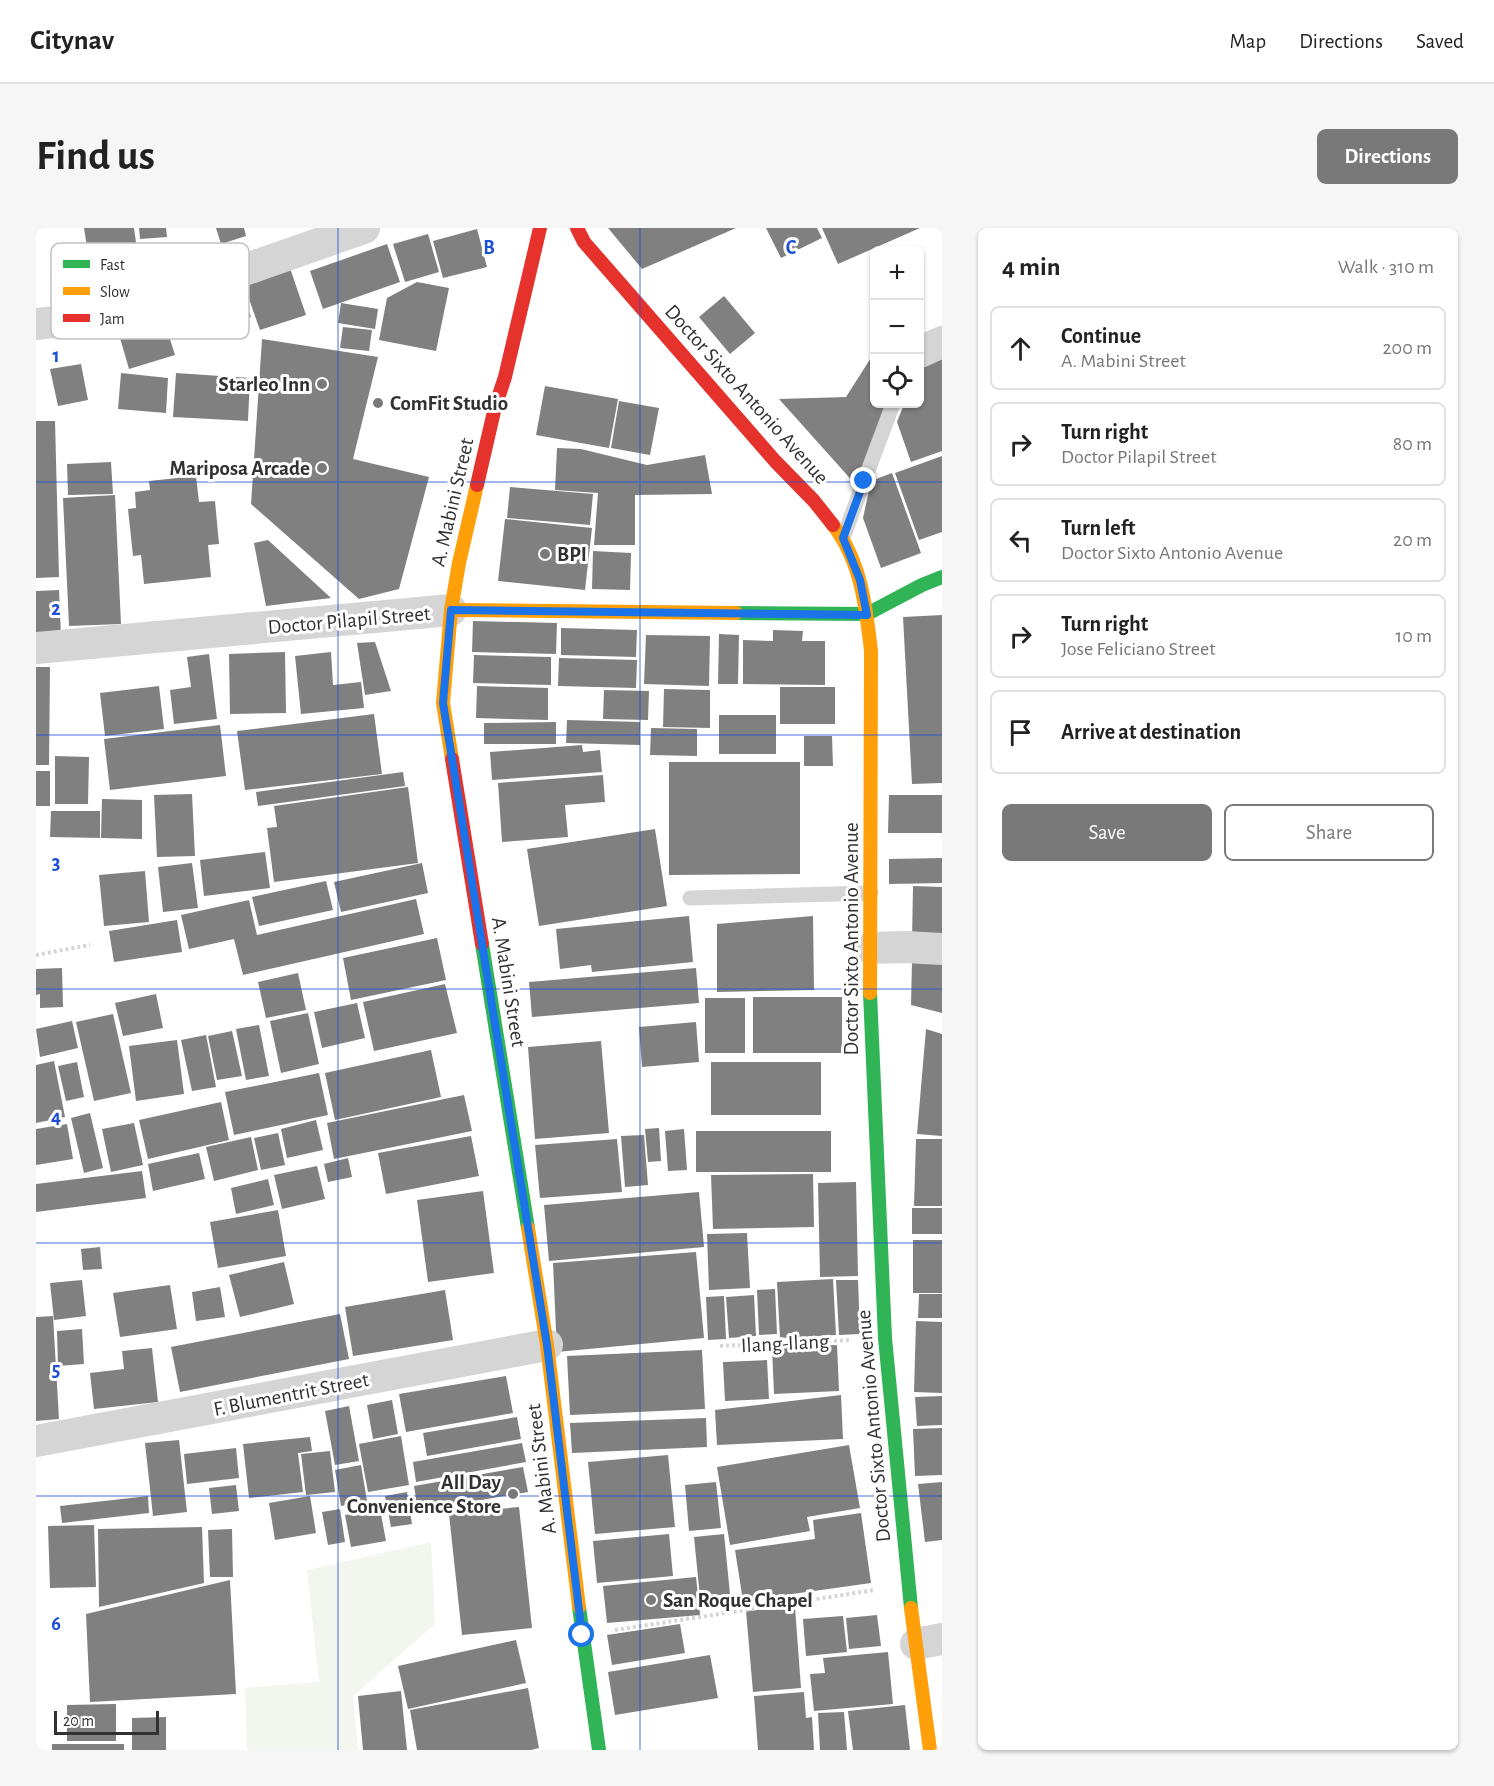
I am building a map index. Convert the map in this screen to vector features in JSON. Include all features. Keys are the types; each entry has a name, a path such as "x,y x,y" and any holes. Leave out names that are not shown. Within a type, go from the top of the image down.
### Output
{"main road":[{"name":"A. Mabini Street","path":"540,228 459,562 451,610 443,703 547,1345 598,1750"},
{"name":"Doctor Sixto Antonio Avenue","path":"577,228 584,242 775,461 814,501 843,538 860,580 871,651 870,1004 885,1338 908,1584 929,1641 930,1750"},
{"name":"Doctor Pilapil Street","path":"451,610 867,615 922,585 942,577"}],"street":[{"path":"249,268 364,228"},
{"path":"36,324 51,322"},
{"path":"924,350 942,342"},
{"name":"Doctor Pilapil Street","path":"36,648 451,610"},
{"path":"871,948 942,949"},
{"name":"F. Blumentrit Street","path":"36,1441 547,1345"}],"lane":[{"path":"843,538 892,408"},
{"path":"690,898 871,893"}],"path":[{"path":"36,955 90,945"},
{"name":"Ilang-Ilang","path":"720,1346 885,1338"},
{"path":"582,1635 908,1584"}],"shaded area":[{"path":"431,1542 435,1624 353,1696 358,1750 247,1750 245,1688 319,1682 307,1570"}],"building":[{"path":"84,228 134,228 136,243 86,243"},
{"path":"139,228 166,228 167,237 140,239"},
{"path":"216,228 244,228 246,236 221,243"},
{"path":"608,228 736,228 642,269"},
{"path":"766,228 817,228 822,238 781,258"},
{"path":"822,228 920,228 879,246 870,246 870,250 838,264"},
{"path":"477,229 487,267 443,278 433,241"},
{"path":"428,234 439,272 405,282 393,244"},
{"path":"387,244 400,282 323,309 310,271"},
{"path":"290,268 306,315 260,330 249,299 249,283"},
{"path":"417,282 449,288 436,351 379,340 387,298"},
{"path":"724,296 755,333 730,354 699,317"},
{"path":"341,303 378,309 375,329 338,323"},
{"path":"343,327 372,330 369,351 340,348"},
{"path":"120,339 170,339 175,355 129,369"},
{"name":"Mariposa Arcade","path":"262,339 378,357 353,459 429,477 399,589 359,599 251,504"},
{"path":"870,359 870,408 887,408 856,485 779,399 846,397"},
{"path":"942,359 942,451 911,462 897,422 902,408 924,408 924,365"},
{"path":"81,364 88,400 58,406 50,369"},
{"path":"121,373 168,378 166,413 118,409"},
{"path":"176,373 250,378 248,421 173,417"},
{"path":"545,386 618,399 609,448 536,435"},
{"path":"619,401 659,408 650,455 611,448"},
{"path":"36,421 55,421 59,577 36,578"},
{"path":"557,448 581,449 647,465 705,455 712,494 635,495 635,545 594,545 598,493 555,490"},
{"path":"942,456 942,532 919,540 895,473"},
{"path":"111,462 113,494 68,495 67,464"},
{"path":"892,473 921,553 881,568 863,518 871,481"},
{"path":"196,476 199,502 215,501 219,544 208,545 211,577 144,584 141,555 133,556 128,509 136,508 135,492 150,490 149,481"},
{"path":"510,487 593,494 590,525 507,518"},
{"path":"115,495 121,624 69,626 63,498"},
{"name":"BPI","path":"505,519 592,528 585,590 498,581"},
{"path":"268,540 331,598 266,606 254,543"},
{"path":"593,551 631,553 630,590 592,589"},
{"path":"59,590 61,636 36,637 36,591"},
{"path":"942,615 942,783 912,784 903,617"},
{"path":"473,621 557,623 556,654 472,652"},
{"path":"561,628 637,630 636,657 561,655"},
{"path":"773,630 803,631 802,641 825,641 825,685 743,684 743,640 773,641"},
{"path":"719,634 739,635 738,684 718,684"},
{"path":"646,635 710,636 709,686 644,684"},
{"path":"375,642 391,691 365,695 357,643"},
{"path":"285,652 286,713 230,714 229,654"},
{"path":"331,652 333,685 361,682 364,708 301,714 295,656"},
{"path":"209,654 217,719 174,724 170,690 191,687 187,657"},
{"path":"474,655 551,657 551,685 473,683"},
{"path":"559,658 637,660 636,688 558,686"},
{"path":"36,667 50,667 49,765 36,765"},
{"path":"159,686 164,729 105,736 100,693"},
{"path":"477,686 548,688 548,720 476,718"},
{"path":"780,687 835,687 835,724 780,724"},
{"path":"664,689 710,690 710,728 663,727"},
{"path":"604,690 649,691 648,720 603,719"},
{"path":"374,714 382,774 245,790 237,731"},
{"path":"719,715 776,715 776,754 719,754"},
{"path":"567,720 640,722 640,745 566,743"},
{"path":"556,722 556,744 484,744 484,723"},
{"path":"220,725 226,776 110,790 104,739"},
{"path":"651,728 697,729 697,756 650,755"},
{"path":"804,736 832,736 833,766 804,766"},
{"path":"582,745 583,752 600,750 602,772 492,780 490,752"},
{"path":"55,756 89,757 88,804 55,804"},
{"path":"669,762 800,762 800,874 669,875"},
{"path":"36,771 50,771 50,806 36,806"},
{"path":"403,772 405,786 258,806 256,792"},
{"path":"603,775 605,802 565,805 568,837 502,842 498,783"},
{"path":"408,787 418,863 274,882 267,828 277,827 274,806"},
{"path":"192,794 195,856 157,857 154,795"},
{"path":"889,795 942,795 942,833 888,833"},
{"path":"102,799 142,800 142,839 101,838"},
{"path":"51,811 100,811 100,838 50,837"},
{"path":"655,829 667,906 539,926 527,849"},
{"path":"265,852 270,888 204,896 200,860"},
{"path":"942,858 942,883 889,884 889,859"},
{"path":"192,863 198,908 163,912 158,867"},
{"path":"422,863 428,893 341,912 334,882"},
{"path":"145,871 149,922 104,926 99,875"},
{"path":"326,881 333,910 259,926 252,897"},
{"path":"913,886 942,887 942,941 912,941"},
{"path":"416,899 424,934 243,975 234,939 189,949 181,915 249,900 257,935"},
{"path":"689,916 693,962 592,972 591,965 560,969 556,929"},
{"path":"813,916 814,990 717,992 717,924"},
{"path":"177,920 182,952 114,962 109,931"},
{"path":"437,938 446,980 351,1000 343,958"},
{"path":"912,961 942,962 942,1013 911,1005"},
{"path":"62,968 63,1007 40,1008 40,994 36,995 36,969"},
{"path":"696,968 699,1003 532,1017 529,982"},
{"path":"298,973 306,1010 266,1018 258,982"},
{"path":"445,984 457,1033 374,1051 363,1002"},
{"path":"156,994 163,1028 123,1036 115,1003"},
{"path":"753,997 842,997 842,1053 753,1053"},
{"path":"705,998 745,998 745,1053 705,1053"},
{"path":"357,1003 365,1038 322,1048 314,1012"},
{"path":"308,1013 319,1064 281,1073 270,1021"},
{"path":"113,1014 131,1093 94,1101 76,1022"},
{"path":"72,1021 78,1048 40,1057 36,1029"},
{"path":"696,1022 699,1062 642,1067 639,1027"},
{"path":"259,1025 269,1076 246,1080 236,1029"},
{"path":"926,1029 942,1034 942,1136 917,1134"},
{"path":"232,1031 242,1076 217,1080 208,1036"},
{"path":"206,1035 216,1087 192,1091 181,1040"},
{"path":"177,1040 184,1094 136,1101 129,1046"},
{"path":"601,1041 609,1133 535,1139 528,1047"},
{"path":"431,1050 441,1097 335,1120 325,1073"},
{"path":"54,1061 65,1117 36,1123 36,1065"},
{"path":"77,1062 84,1097 66,1101 58,1066"},
{"path":"711,1062 821,1062 821,1115 711,1115"},
{"path":"319,1073 328,1115 234,1135 225,1092"},
{"path":"464,1095 472,1131 334,1159 327,1123"},
{"path":"221,1102 229,1140 148,1159 139,1120"},
{"path":"90,1113 103,1168 84,1173 71,1118"},
{"path":"316,1120 323,1150 287,1158 281,1129"},
{"path":"134,1123 143,1165 111,1172 102,1129"},
{"path":"67,1124 73,1159 36,1165 36,1129"},
{"path":"659,1128 661,1161 648,1162 645,1129"},
{"path":"684,1129 687,1170 668,1171 665,1131"},
{"path":"696,1131 831,1131 831,1172 696,1172"},
{"path":"278,1133 285,1165 261,1170 254,1138"},
{"path":"644,1135 648,1185 625,1187 621,1136"},
{"path":"471,1136 479,1176 386,1194 378,1153"},
{"path":"251,1137 258,1170 214,1181 206,1147"},
{"path":"617,1139 622,1192 540,1198 535,1145"},
{"path":"916,1139 942,1139 942,1206 914,1206"},
{"path":"199,1153 205,1179 153,1191 148,1164"},
{"path":"348,1158 352,1177 328,1182 324,1164"},
{"path":"317,1166 325,1199 282,1209 274,1175"},
{"path":"142,1171 146,1198 36,1212 36,1184"},
{"path":"813,1174 814,1227 713,1229 711,1175"},
{"path":"268,1179 274,1205 236,1214 231,1188"},
{"path":"856,1182 858,1276 820,1277 818,1183"},
{"path":"483,1191 494,1273 428,1282 417,1200"},
{"path":"699,1192 704,1247 549,1261 544,1205"},
{"path":"912,1208 942,1208 942,1234 912,1234"},
{"path":"278,1210 286,1256 218,1268 210,1222"},
{"path":"747,1233 750,1288 709,1290 707,1234"},
{"path":"913,1240 942,1240 942,1293 913,1293"},
{"path":"100,1247 102,1269 83,1270 81,1249"},
{"path":"696,1252 704,1338 557,1352 553,1263"},
{"path":"284,1262 294,1304 240,1317 229,1275"},
{"path":"833,1279 836,1335 780,1338 777,1282"},
{"path":"82,1280 86,1316 54,1320 50,1283"},
{"path":"836,1280 858,1280 860,1334 839,1335"},
{"path":"170,1285 177,1329 120,1337 113,1293"},
{"path":"220,1287 225,1317 196,1321 192,1292"},
{"path":"775,1289 777,1334 759,1335 757,1290"},
{"path":"445,1290 453,1340 353,1356 345,1307"},
{"path":"919,1294 942,1294 942,1318 918,1318"},
{"path":"754,1295 756,1336 729,1338 726,1297"},
{"path":"724,1296 726,1339 708,1340 706,1297"},
{"path":"340,1314 349,1359 180,1392 171,1347"},
{"path":"53,1316 59,1419 36,1421 36,1317"},
{"path":"916,1321 942,1322 942,1393 914,1392"},
{"path":"82,1329 84,1364 58,1366 57,1331"},
{"path":"837,1345 839,1391 774,1394 772,1348"},
{"path":"152,1348 158,1402 94,1409 90,1373 124,1369 122,1351"},
{"path":"702,1350 705,1409 570,1415 567,1356"},
{"path":"767,1360 769,1399 725,1401 723,1362"},
{"path":"506,1376 513,1413 406,1432 399,1394"},
{"path":"841,1395 843,1439 717,1445 715,1410"},
{"path":"942,1396 942,1425 917,1426 915,1397"},
{"path":"392,1400 398,1434 373,1439 367,1405"},
{"path":"349,1406 359,1461 335,1465 325,1411"},
{"path":"517,1417 521,1439 427,1456 423,1433"},
{"path":"706,1418 707,1447 572,1453 570,1423"},
{"path":"942,1428 942,1475 915,1476 913,1429"},
{"path":"401,1436 409,1485 368,1492 359,1444"},
{"path":"310,1437 312,1451 298,1453 303,1492 249,1498 243,1444"},
{"path":"179,1440 187,1512 153,1516 145,1443"},
{"path":"522,1443 526,1462 416,1482 413,1462"},
{"path":"849,1445 860,1508 807,1517 810,1531 730,1545 717,1467"},
{"path":"236,1448 239,1478 187,1484 184,1454"},
{"path":"330,1451 335,1492 306,1495 301,1454"},
{"path":"668,1455 675,1527 595,1534 588,1462"},
{"path":"361,1465 367,1501 341,1506 335,1470"},
{"path":"523,1467 528,1492 418,1511 414,1486"},
{"path":"716,1482 721,1528 689,1531 685,1485"},
{"path":"942,1482 942,1540 925,1542 918,1484"},
{"path":"236,1485 239,1511 212,1514 209,1488"},
{"path":"407,1492 412,1524 391,1527 385,1496"},
{"path":"148,1496 149,1513 62,1523 60,1506"},
{"path":"310,1496 316,1533 275,1540 269,1503"},
{"path":"519,1507 532,1628 462,1635 449,1514"},
{"path":"340,1509 345,1542 328,1545 322,1512"},
{"path":"380,1509 386,1541 351,1547 345,1515"},
{"path":"861,1513 871,1583 743,1601 735,1550 815,1539 813,1520"},
{"path":"94,1525 96,1587 50,1588 48,1526"},
{"path":"202,1527 204,1583 99,1607 98,1529"},
{"path":"232,1529 233,1577 210,1577 208,1530"},
{"path":"669,1534 673,1576 597,1583 593,1541"},
{"path":"724,1534 730,1594 700,1597 694,1537"},
{"name":"San Roque Chapel","path":"696,1577 700,1615 607,1623 603,1586"},
{"path":"230,1580 236,1694 90,1702 86,1614"},
{"path":"795,1607 801,1688 753,1692 746,1611"},
{"path":"877,1615 881,1646 849,1649 846,1618"},
{"path":"843,1616 847,1652 806,1656 803,1619"},
{"path":"680,1624 685,1653 612,1665 607,1635"},
{"path":"516,1640 526,1683 408,1709 398,1666"},
{"path":"888,1652 893,1704 814,1711 810,1674 825,1673 823,1658"},
{"path":"710,1655 718,1698 615,1715 608,1672"},
{"path":"528,1688 539,1748 531,1750 417,1750 410,1710"},
{"path":"401,1691 407,1750 363,1750 358,1696"},
{"path":"804,1692 806,1718 812,1717 814,1750 758,1750 754,1696"},
{"path":"116,1704 116,1741 67,1741 67,1705"},
{"path":"905,1705 910,1750 853,1750 848,1711"},
{"path":"844,1712 847,1750 820,1750 818,1713"},
{"path":"166,1717 166,1750 132,1750 132,1718"},
{"path":"52,1744 124,1744 124,1750 52,1750"}],"traffic: fast":[{"path":"736,613 867,614 942,577"},
{"path":"482,944 528,1228"},
{"path":"870,993 885,1338 911,1608"},
{"path":"579,1607 599,1750"}],"traffic: slow":[{"path":"452,759 443,703 451,610 477,485"},
{"path":"833,525 850,554 861,585 871,651 870,993"},
{"path":"451,610 736,613"},
{"path":"528,1228 547,1345 579,1607"},
{"path":"911,1608 930,1750"}],"traffic: jam":[{"path":"477,485 540,228"},
{"path":"577,228 584,242 833,525"},
{"path":"452,759 482,944"}],"place":[{"name":"Starleo Inn","path":"322,384"},
{"name":"ComFit Studio","path":"378,403"},
{"name":"Mariposa Arcade","path":"322,468"},
{"name":"BPI","path":"545,554"},
{"name":"All Day Convenience Store","path":"513,1494"},
{"name":"San Roque Chapel","path":"651,1600"}],"route":[{"path":"582,1635 547,1345 443,703 451,610 867,615 860,580 843,538 864,481"}]}
